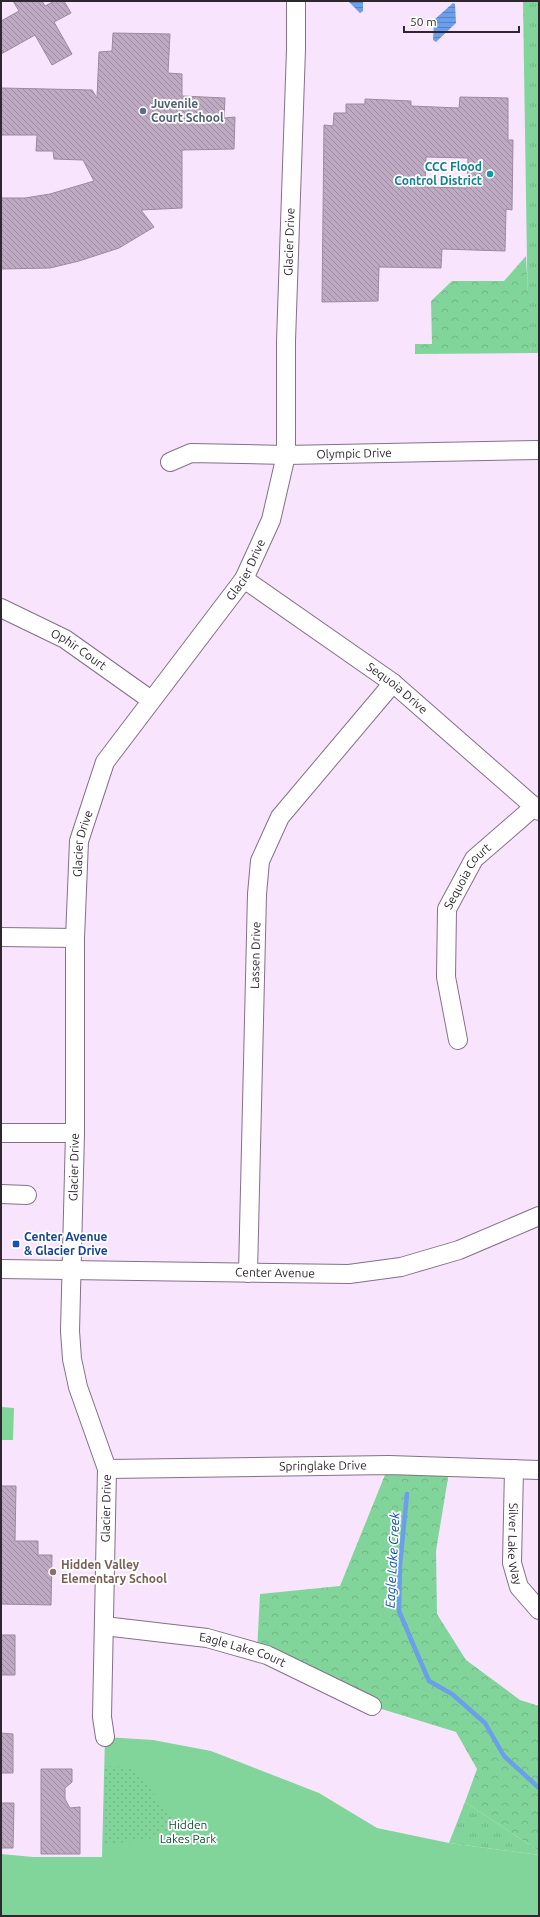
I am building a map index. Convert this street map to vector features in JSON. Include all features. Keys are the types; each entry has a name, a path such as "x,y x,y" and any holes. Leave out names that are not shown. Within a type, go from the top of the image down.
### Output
{"street":[{"name":"Glacier Drive","path":"106,1737 102,1717 107,1469 78,1387 72,1359 71,1270 75,1133 75,938 79,841 105,762 244,579 271,520 286,455 286,341 296,56 296,1"},
{"name":"Olympic Drive","path":"170,462 191,453 286,455 539,450"},
{"name":"Sequoia Drive","path":"244,579 393,683 537,808"},
{"name":"Ophir Court","path":"1,608 65,639 151,700"},
{"name":"Lassen Drive","path":"248,1272 257,894 260,860 280,816 393,683"},
{"name":"Sequoia Court","path":"458,1040 446,978 447,909 474,859 537,808"},
{"path":"1,937 75,938"},
{"path":"1,1133 75,1133"},
{"path":"1,1194 27,1195"},
{"name":"Center Avenue","path":"1,1269 349,1274 401,1267 459,1250 539,1216"},
{"name":"Springlake Drive","path":"107,1469 396,1465 539,1470"},
{"name":"Silver Lake Way","path":"514,1469 512,1563 520,1587 539,1610"},
{"name":"Eagle Lake Court","path":"104,1626 207,1638 267,1655 372,1706"}],"green space":[{"path":"523,1 539,1 539,353 531,353 528,326"},
{"path":"526,256 531,353 415,354 415,344 432,344 431,301 452,281 504,281"},
{"path":"1,1407 14,1408 13,1440 1,1440"},
{"path":"389,1465 450,1466 436,1551 437,1614 466,1660 520,1700 539,1706 539,1851 465,1802 477,1769 456,1732 372,1706 257,1652 260,1594 340,1586"},
{"name":"Hidden Lakes Park","path":"105,1737 153,1740 211,1751 319,1793 377,1828 449,1843 539,1855 539,1916 1,1916 1,1854 33,1857 102,1857"},
{"path":"105,1766 135,1767 182,1834 103,1845"},
{"path":"465,1802 539,1851 539,1855 449,1843"}],"water":[{"path":"348,1 363,1 363,11 360,13"},
{"path":"453,3 455,4 456,23 436,42 433,40 434,20"}],"building":[{"path":"13,1 42,1 45,6 55,1 64,1 71,13 54,22 72,54 52,65 35,35 1,54 1,21 19,11"},
{"path":"113,33 170,34 168,73 182,74 182,96 225,98 224,118 235,117 234,149 182,150 182,208 141,210 154,227 119,248 79,261 50,268 1,269 1,198 25,198 50,194 94,181 83,160 54,159 53,151 36,151 37,135 1,135 1,88 92,90 97,98 99,52 112,51"},
{"path":"460,97 508,98 508,140 513,140 512,210 506,209 505,251 442,249 441,268 379,267 378,301 322,302 324,125 333,126 334,113 346,113 346,104 365,104 365,99 411,101 411,106 459,108","holes":["426,157 468,158 467,188 425,187"]},
{"path":"1,1486 16,1486 15,1541 38,1541 38,1555 52,1555 51,1605 1,1604"},
{"path":"1,1635 15,1635 15,1675 1,1675"},
{"path":"1,1733 13,1734 13,1773 1,1773"},
{"path":"41,1769 72,1769 72,1782 65,1788 65,1799 70,1808 80,1807 80,1854 41,1854"},
{"path":"1,1803 14,1803 13,1848 1,1848"}],"waterway":[{"name":"Eagle Lake Creek","path":"407,1494 400,1565 399,1611 429,1681 452,1694 485,1723 504,1756 539,1788"}],"place":[{"name":"Juvenile Court School","path":"143,111"},
{"name":"CCC Flood Control District","path":"490,174"},
{"name":"Center Avenue & Glacier Drive","path":"16,1244"},
{"name":"Hidden Valley Elementary School","path":"53,1572"}]}
